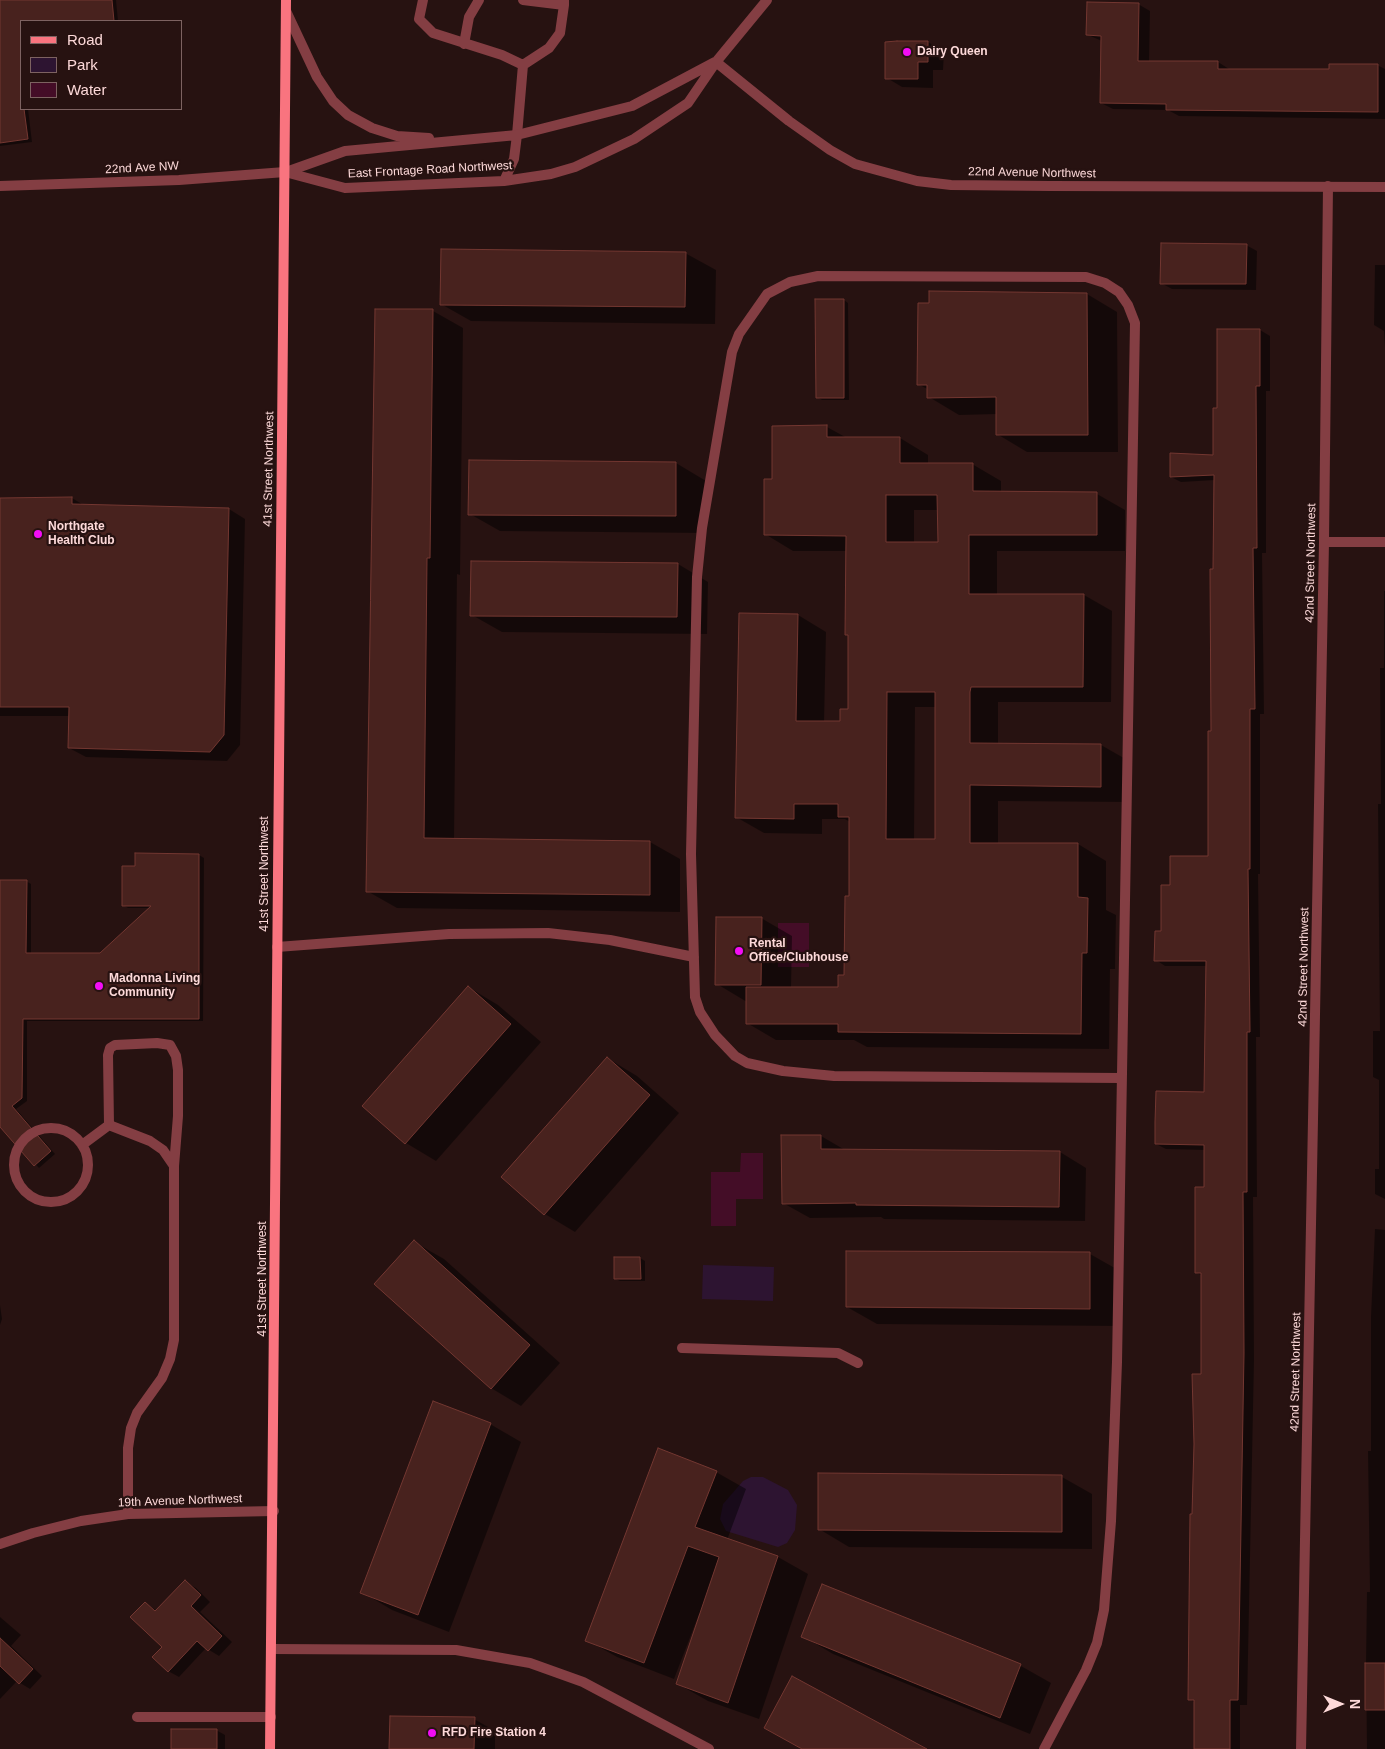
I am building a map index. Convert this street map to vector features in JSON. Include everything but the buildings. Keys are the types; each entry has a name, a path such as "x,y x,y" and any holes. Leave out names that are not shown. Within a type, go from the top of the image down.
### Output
{"main road":[{"name":"41st Street Northwest","path":"270,1749 274,1511 286,0"}],"street":[{"path":"423,0 419,19 433,33 502,55 523,65"},
{"path":"464,44 469,17 479,0"},
{"path":"523,0 564,3 560,33 549,48 523,65"},
{"name":"East Frontage Road Northwest","path":"285,172 345,188 504,181 551,174 575,167 634,140 688,102 716,62 767,0"},
{"path":"286,12 317,77 333,101 348,115 372,128 397,136 457,140"},
{"name":"East Frontage Road Northwest","path":"457,140 517,135 632,106 716,62"},
{"name":"22nd Avenue Northwest","path":"716,62 789,121 830,150 855,164 917,181 951,184 1050,186 1385,187"},
{"path":"504,181 514,159 523,65"},
{"path":"285,172 345,151 457,140"},
{"name":"22nd Ave NW","path":"0,186 170,180 285,172"},
{"name":"42nd Street Northwest","path":"1302,1749 1324,542 1328,186"},
{"path":"1044,1749 1086,1670 1097,1643 1104,1610 1111,1521 1117,1371 1136,323 1128,305 1119,292 1105,282 1086,277 818,276 790,282 768,294 739,334 732,352 702,528 697,577 691,854 695,997 700,1012 715,1036 734,1056 747,1063 791,1072 834,1076 1121,1078"},
{"path":"1324,542 1385,542"},
{"path":"277,948 449,934 548,933 610,940 694,956"},
{"path":"109,1125 108,1056 110,1048 116,1045 157,1043 170,1045 176,1056 178,1070 178,1116 174,1166 174,1340 170,1359 162,1378 137,1413 131,1428 128,1448 128,1514"},
{"path":"82,1145 109,1125"},
{"path":"109,1125 150,1141 163,1150 174,1166"},
{"path":"47,1128 59,1128 68,1131 82,1145 87,1157 87,1170 84,1182 68,1198 56,1202 44,1202 26,1193 20,1187 16,1177 14,1157 18,1146 25,1137 47,1128"},
{"path":"682,1348 838,1353 858,1362"},
{"name":"19th Avenue Northwest","path":"0,1544 33,1532 81,1521 128,1514 274,1511"},
{"path":"272,1649 456,1650 530,1663 583,1682 709,1749"},
{"path":"137,1717 271,1717"}],"green space":[{"path":"703,1265 774,1267 773,1301 702,1299"},
{"path":"751,1477 763,1477 788,1490 797,1505 795,1530 787,1543 778,1547 726,1531 720,1519 723,1504 743,1481"}],"water":[{"path":"778,923 809,923 809,967 778,967"},
{"path":"741,1153 763,1153 763,1199 736,1199 736,1226 711,1226 711,1172 740,1172"}],"place":[{"name":"Dairy Queen","path":"907,52"},
{"name":"Northgate Health Club","path":"38,534"},
{"name":"Rental Office/Clubhouse","path":"739,951"},
{"name":"Madonna Living Community","path":"99,986"},
{"name":"RFD Fire Station 4","path":"432,1733"}]}
